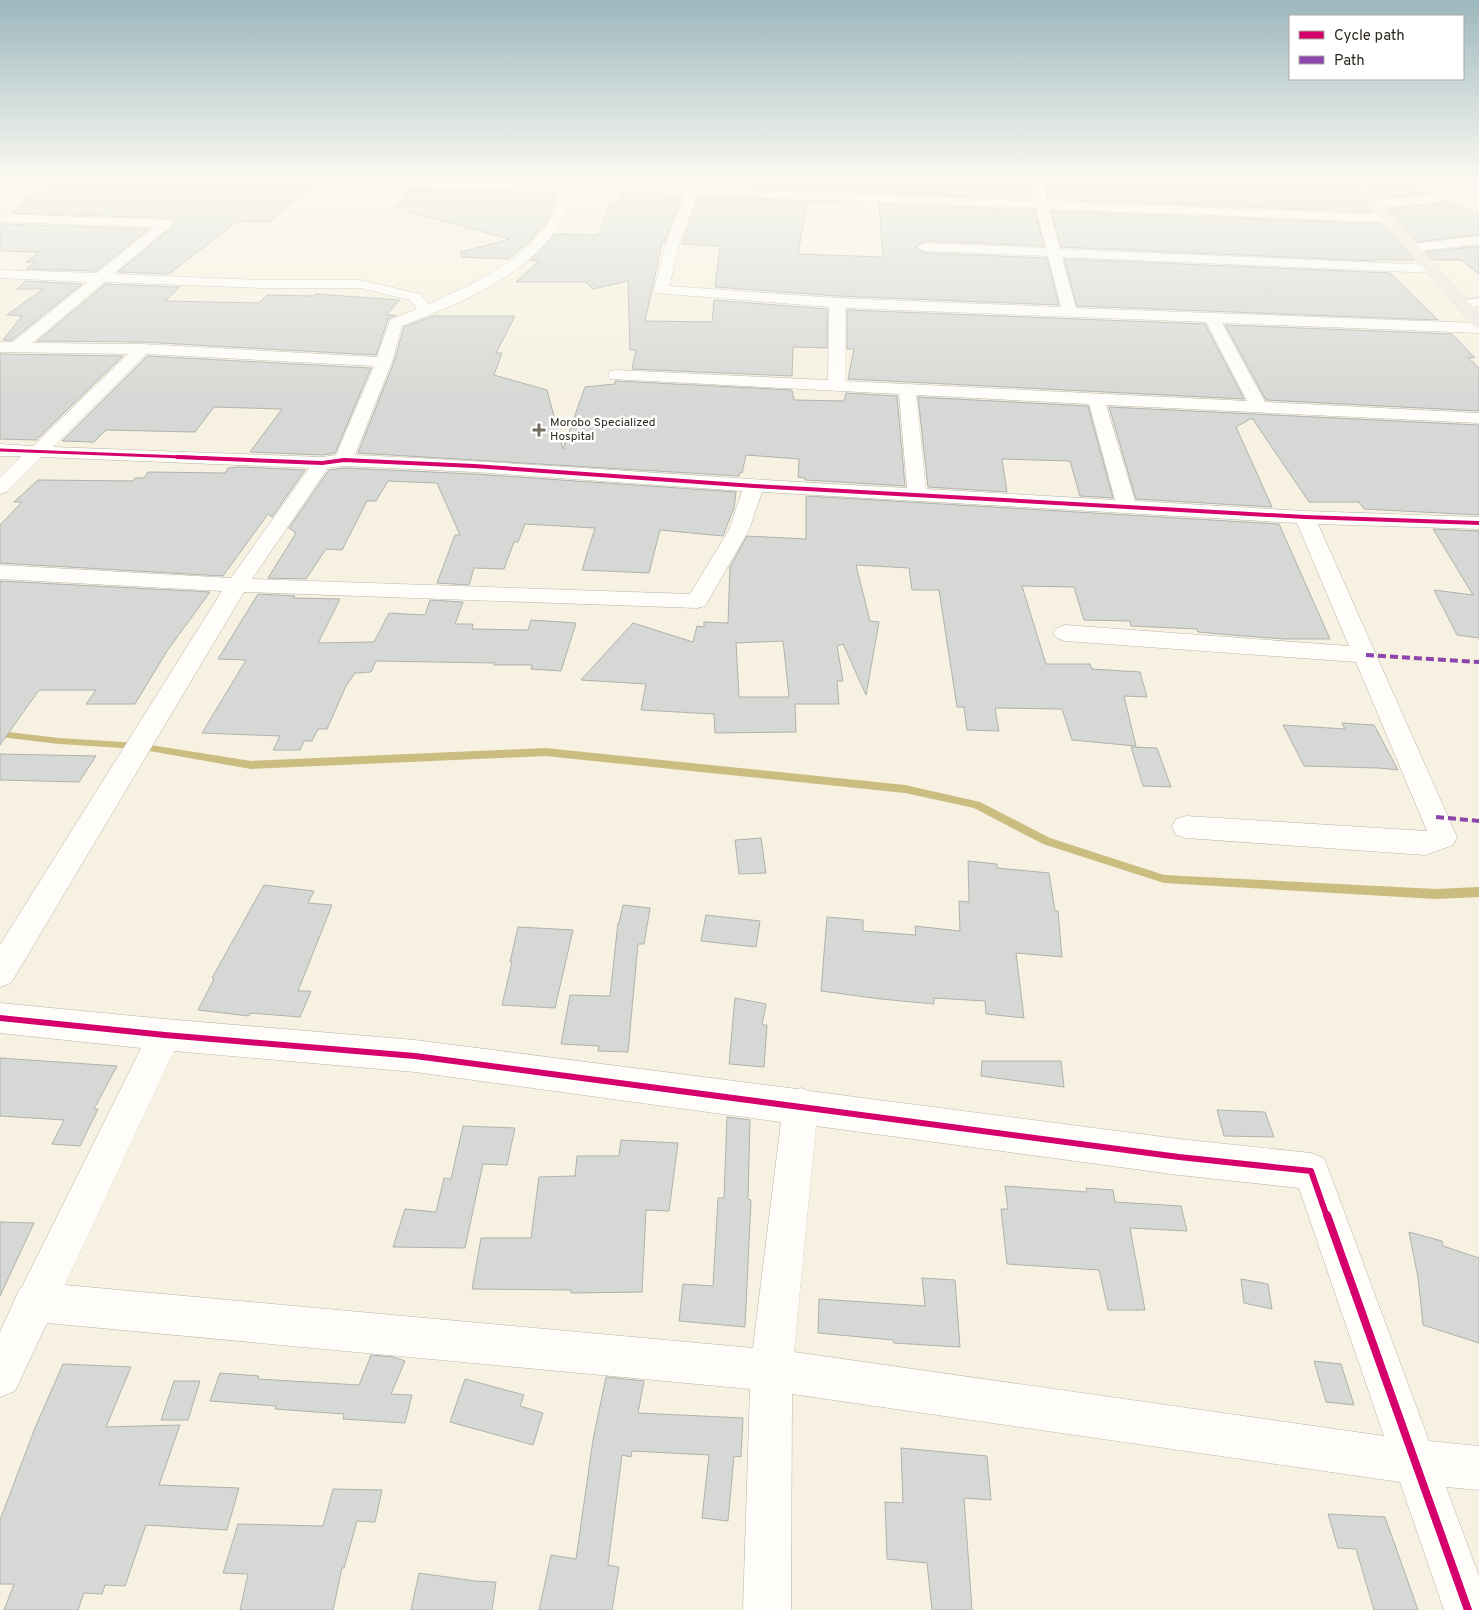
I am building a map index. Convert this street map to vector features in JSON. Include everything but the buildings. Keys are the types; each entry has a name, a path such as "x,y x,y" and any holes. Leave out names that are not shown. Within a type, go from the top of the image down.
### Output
{"main road":[{"path":"1418,252 1433,269 1472,303 1479,323"}],"street":[{"path":"17,348 131,252"},
{"path":"0,974 237,585 333,461 384,362 396,323 427,311 502,274 517,264 529,252"},
{"path":"671,252 661,290 837,302 1479,328"},
{"path":"1035,252 1433,269"},
{"path":"1054,253 1070,312"},
{"path":"0,274 252,284 360,284 415,297 427,311"},
{"path":"836,386 837,302"},
{"path":"1211,317 1259,408"},
{"path":"0,347 142,350 384,362"},
{"path":"0,488 142,350"},
{"path":"616,375 1479,418"},
{"path":"907,390 917,494"},
{"path":"1096,399 1127,507"},
{"path":"0,450 474,466 754,486 1306,517 1479,523"},
{"path":"0,572 237,585 697,601 739,530 754,486"},
{"path":"1186,827 1426,844 1443,837 1306,517"},
{"path":"1065,633 1366,655"},
{"path":"0,1018 165,1035 415,1056 1179,1157 1311,1171 1468,1610"},
{"path":"0,1376 34,1302 165,1035"},
{"path":"767,1610 771,1370 801,1106"},
{"path":"34,1302 771,1370 1416,1462 1479,1468"}],"waterway":[{"path":"0,734 59,741 138,746 251,765 545,752 905,789 976,805 1047,841 1164,879 1436,894 1479,892"}],"marked path":[{"path":"1366,655 1479,662"},
{"path":"1436,817 1479,821"}],"cycle path":[{"path":"0,450 322,463 344,460 474,466 754,486 1305,517 1479,523"},
{"path":"0,1018 165,1035 415,1056 1179,1157 1311,1171 1468,1610"}],"place":[{"name":"Morobo Specialized Hospital","path":"539,430"}]}
